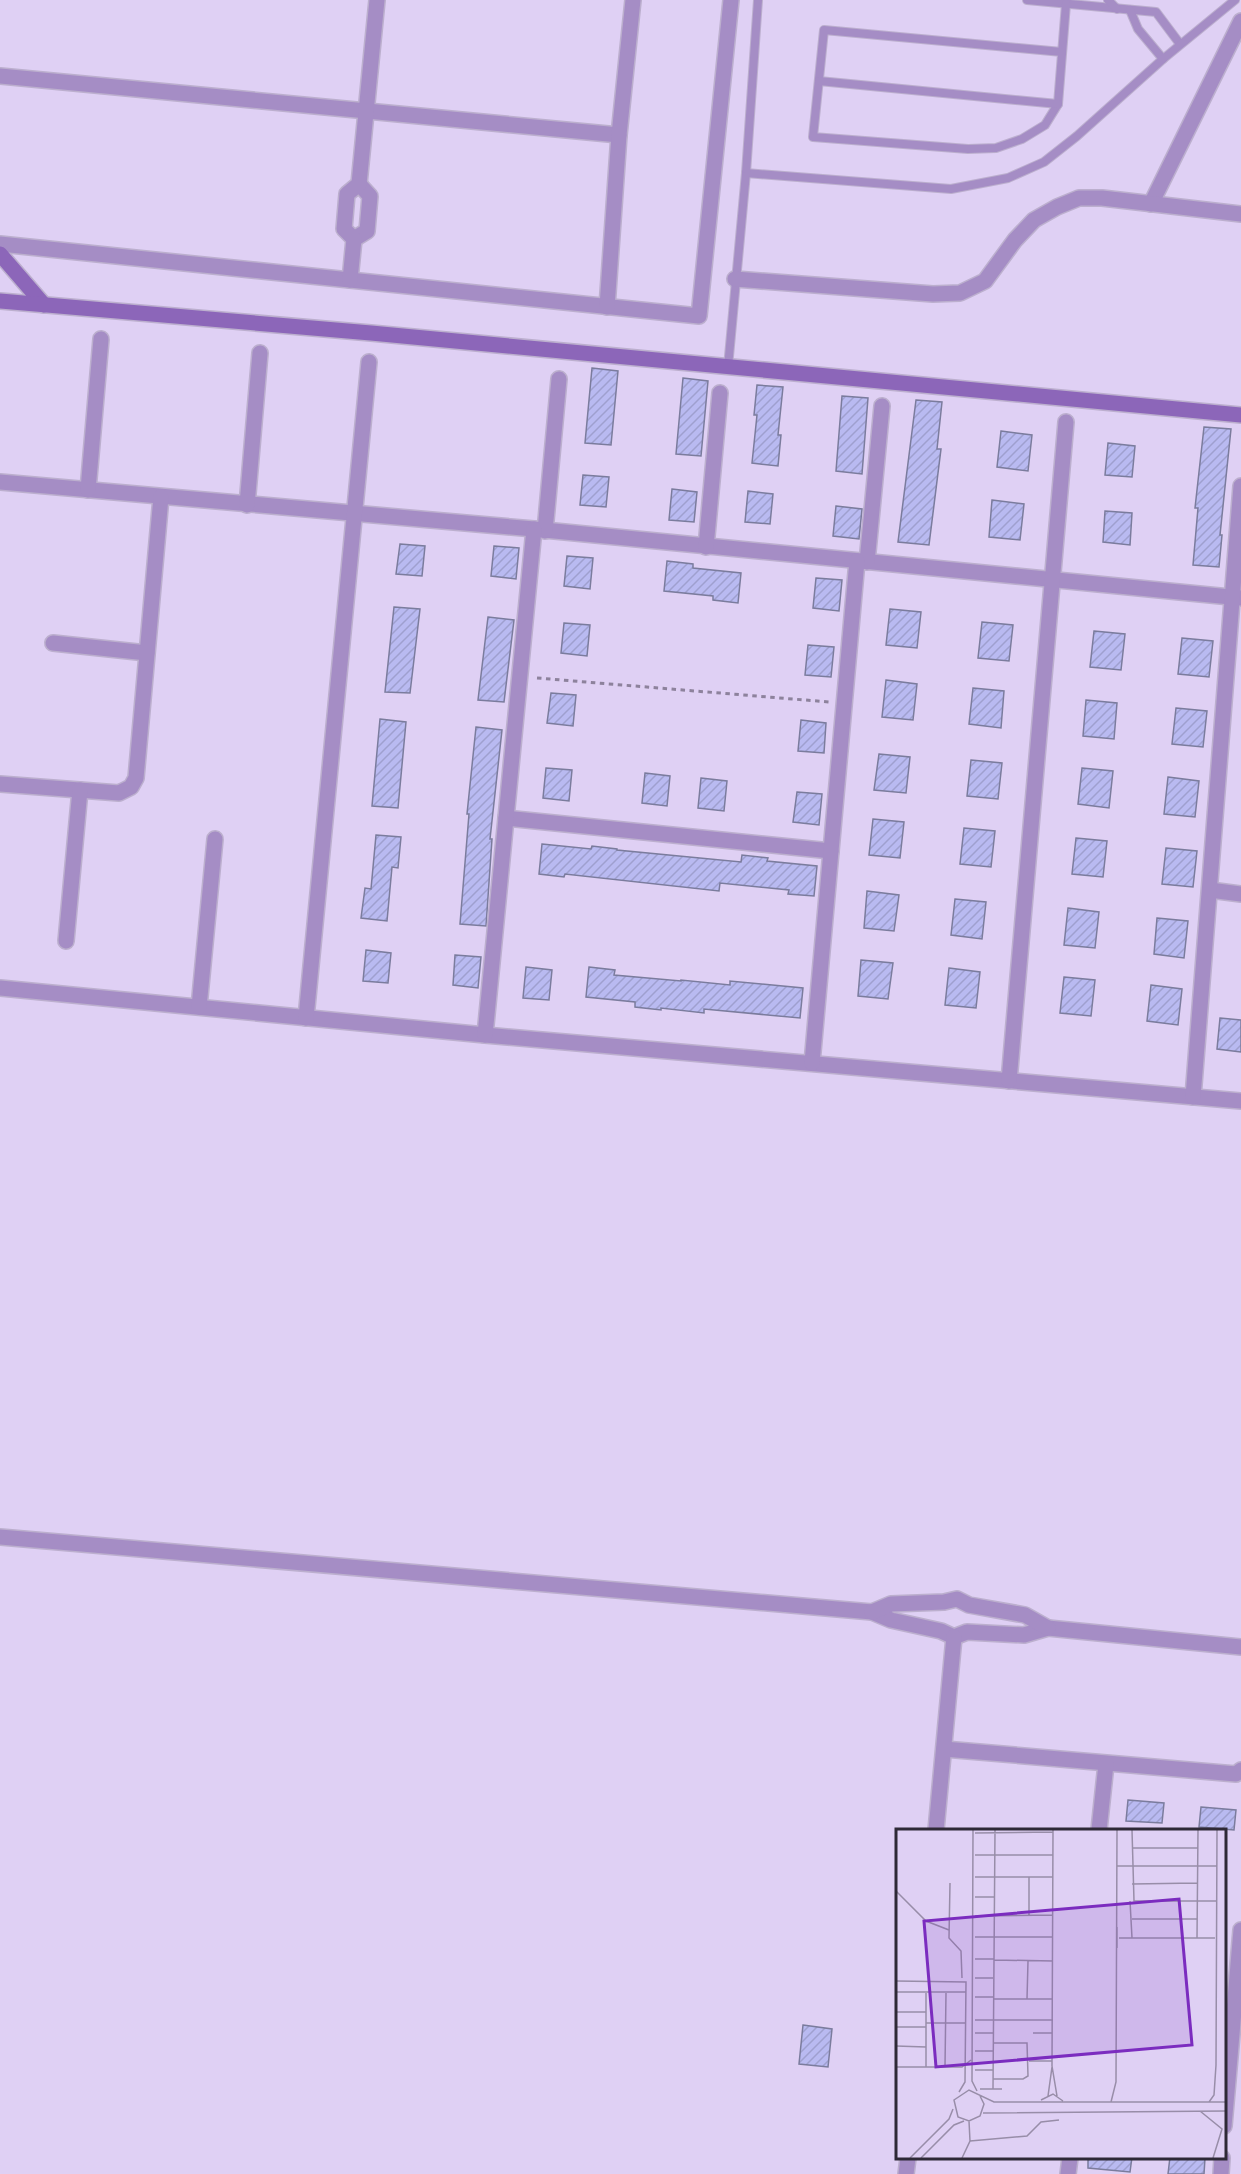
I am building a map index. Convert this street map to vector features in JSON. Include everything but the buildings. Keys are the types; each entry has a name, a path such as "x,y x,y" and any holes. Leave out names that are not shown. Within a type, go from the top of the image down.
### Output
{"street":[{"path":"354,239 344,229 347,194 359,184 377,0"},
{"path":"607,307 619,135 633,0"},
{"path":"0,244 699,316 731,0"},
{"path":"1151,204 1241,21"},
{"path":"0,75 619,135"},
{"path":"354,239 367,231 370,196 359,184"},
{"path":"735,279 933,294 960,293 985,281 1015,240 1034,220 1079,198 1102,198 1241,214"},
{"path":"350,280 354,239"},
{"path":"0,254 44,305"},
{"path":"0,301 383,334 1241,415"},
{"path":"88,490 101,339"},
{"path":"247,505 260,353"},
{"path":"306,1018 369,362"},
{"path":"484,1035 520,676 559,378"},
{"path":"706,548 720,393"},
{"path":"812,1064 845,704 882,406"},
{"path":"1009,1081 1066,422"},
{"path":"0,482 540,530 706,548 1237,597"},
{"path":"1193,1097 1209,891 1237,597 1241,486"},
{"path":"0,784 119,793 131,786 136,778 161,497"},
{"path":"53,643 147,652"},
{"path":"66,941 80,790"},
{"path":"506,818 831,851"},
{"path":"199,1007 215,839"},
{"path":"1209,891 1241,894"},
{"path":"0,988 484,1035 1241,1101"},
{"path":"0,1537 873,1612 891,1620 954,1633 1024,1635 1048,1628 1241,1647"},
{"path":"873,1612 891,1604 944,1602 957,1599 969,1605 1025,1615 1048,1628"},
{"path":"944,1602 939,1607 936,1619 954,1633"},
{"path":"954,1633 974,1619 969,1605"},
{"path":"936,1829 954,1633"},
{"path":"944,1749 1239,1775"},
{"path":"1099,1829 1106,1764"},
{"path":"1226,2103 1241,1930"},
{"path":"906,2174 908,2159"},
{"path":"1068,2174 1070,2159"},
{"path":"1221,2174 1222,2159"}],"lane":[{"path":"728,367 746,173 758,0"},
{"path":"1027,0 1156,12 1180,45"},
{"path":"1108,0 1117,9"},
{"path":"746,173 951,189 1008,178 1044,162 1235,0"},
{"path":"1062,52 824,30 813,137 968,149 996,148 1022,139 1045,125 1058,104 1066,4"},
{"path":"1130,10 1137,29 1163,59"},
{"path":"819,81 1058,104"}],"path":[{"path":"520,676 845,704"}]}
